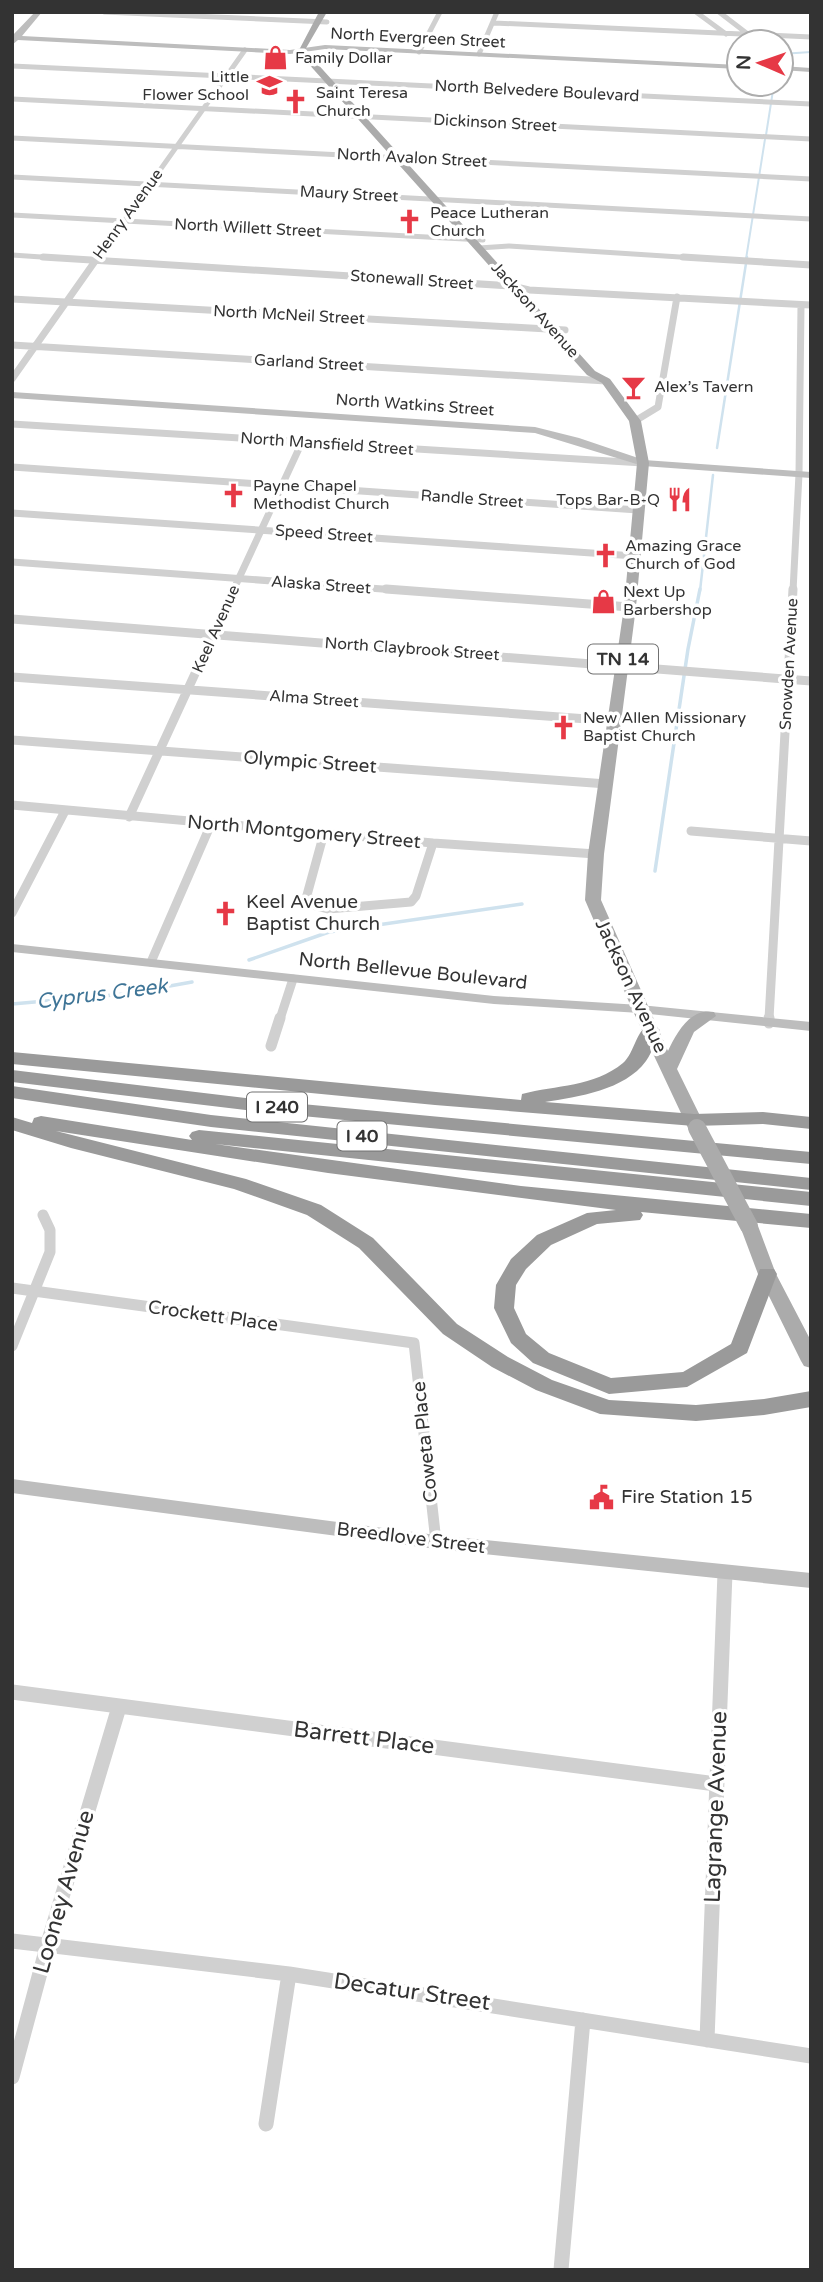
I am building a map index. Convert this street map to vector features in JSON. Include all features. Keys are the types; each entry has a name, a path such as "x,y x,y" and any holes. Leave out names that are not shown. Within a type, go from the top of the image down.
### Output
{"highway":[{"path":"435,1099 524,1099 569,1093 606,1081 637,1060 651,1030"},
{"path":"12,1058 696,1124 763,1118 811,1122"},
{"name":"I 240","path":"12,1076 271,1107 811,1158"},
{"name":"I 40","path":"12,1092 211,1121 811,1184"},
{"path":"12,1117 452,1185 687,1212 811,1221"},
{"name":"I 40","path":"12,1117 811,1199"},
{"path":"12,1123 78,1144 239,1184 314,1210 366,1243 450,1329 500,1362 544,1385 608,1408 696,1413 764,1407 811,1398"},
{"path":"687,1212 594,1218 544,1240 518,1264 506,1285 504,1308 518,1338 541,1358 609,1386 687,1379 740,1348 767,1274"}],"main road":[{"path":"301,50 323,12"},
{"path":"311,49 333,12"},
{"name":"Jackson Avenue","path":"311,49 361,117 469,240 483,245 529,290 603,372 606,381 635,421 643,463 635,556 596,854 593,900 640,1009 749,1226 767,1274 811,1361"},
{"name":"Jackson Avenue","path":"301,50 372,117 449,200 512,286 591,373 606,381"},
{"path":"669,1068 687,1029 708,1016"}],"street":[{"path":"14,40 39,12"},
{"path":"104,12 327,22"},
{"path":"419,52 440,12"},
{"path":"479,54 497,12"},
{"path":"696,12 725,33"},
{"path":"719,12 740,28"},
{"path":"494,23 725,34"},
{"name":"North Evergreen Street","path":"14,40 245,50 311,49 479,54 725,65"},
{"name":"Henry Avenue","path":"12,379 245,50"},
{"name":"North Belvedere Boulevard","path":"12,66 811,104"},
{"name":"Dickinson Street","path":"12,99 811,139"},
{"name":"North Avalon Street","path":"12,138 811,180"},
{"name":"Maury Street","path":"12,177 811,219"},
{"name":"North Willett Street","path":"12,215 469,240"},
{"path":"483,245 811,265"},
{"name":"Stonewall Street","path":"12,255 512,286 529,290 811,305"},
{"path":"635,421 658,407 677,297"},
{"name":"North McNeil Street","path":"12,299 565,330"},
{"name":"Snowden Avenue","path":"769,1023 789,679 805,475 801,305"},
{"name":"Garland Street","path":"12,345 606,381"},
{"name":"North Watkins Street","path":"12,395 535,430 575,440 643,463 805,475"},
{"name":"North Mansfield Street","path":"12,424 643,463"},
{"name":"Keel Avenue","path":"129,817 302,442"},
{"name":"Randle Street","path":"12,467 638,510"},
{"name":"Speed Street","path":"12,513 635,556"},
{"name":"Alaska Street","path":"12,562 630,607"},
{"name":"North Claybrook Street","path":"12,619 811,681"},
{"name":"Alma Street","path":"12,677 615,721"},
{"name":"Olympic Street","path":"12,740 607,784"},
{"name":"North Montgomery Street","path":"12,805 433,843 596,854"},
{"path":"12,913 65,811"},
{"path":"151,962 211,824"},
{"path":"691,831 811,841"},
{"path":"324,833 307,895 316,905 328,909 411,902 416,895 433,843"},
{"name":"North Bellevue Boulevard","path":"12,948 494,1000 640,1009 811,1027"},
{"path":"271,1046 293,979"},
{"path":"12,1346 50,1252 50,1230 43,1214"},
{"name":"Crockett Place","path":"12,1288 414,1343"},
{"name":"Coweta Place","path":"414,1343 436,1542"},
{"name":"Breedlove Street","path":"12,1486 436,1542 811,1581"},
{"name":"Lagrange Avenue","path":"707,2040 725,1573"},
{"name":"Barrett Place","path":"12,1692 716,1784"},
{"name":"Looney Avenue","path":"12,2077 47,1947 119,1707"},
{"name":"Decatur Street","path":"12,1941 289,1975 518,2008 811,2056"},
{"path":"266,2124 289,1975"},
{"path":"561,2270 583,2020"}],"waterway":[{"path":"795,53 811,52"},
{"path":"766,135 772,98"},
{"path":"746,259 765,139"},
{"path":"717,448 747,257"},
{"path":"700,591 713,475"},
{"path":"655,871 688,649 700,589"},
{"path":"249,960 329,932 522,904"},
{"name":"Cyprus Creek","path":"12,1004 125,994 192,982"}],"place":[{"name":"Family Dollar","path":"275,58"},
{"name":"Little Flower School","path":"269,86"},
{"name":"Saint Teresa Church","path":"296,102"},
{"name":"Peace Lutheran Church","path":"410,222"},
{"name":"Alex’s Tavern","path":"634,387"},
{"name":"Payne Chapel Methodist Church","path":"233,495"},
{"name":"Tops Bar-B-Q","path":"680,500"},
{"name":"Amazing Grace Church of God","path":"605,555"},
{"name":"Next Up Barbershop","path":"603,601"},
{"name":"New Allen Missionary Baptist Church","path":"563,727"},
{"name":"Keel Avenue Baptist Church","path":"226,913"},
{"name":"Fire Station 15","path":"601,1497"}]}
